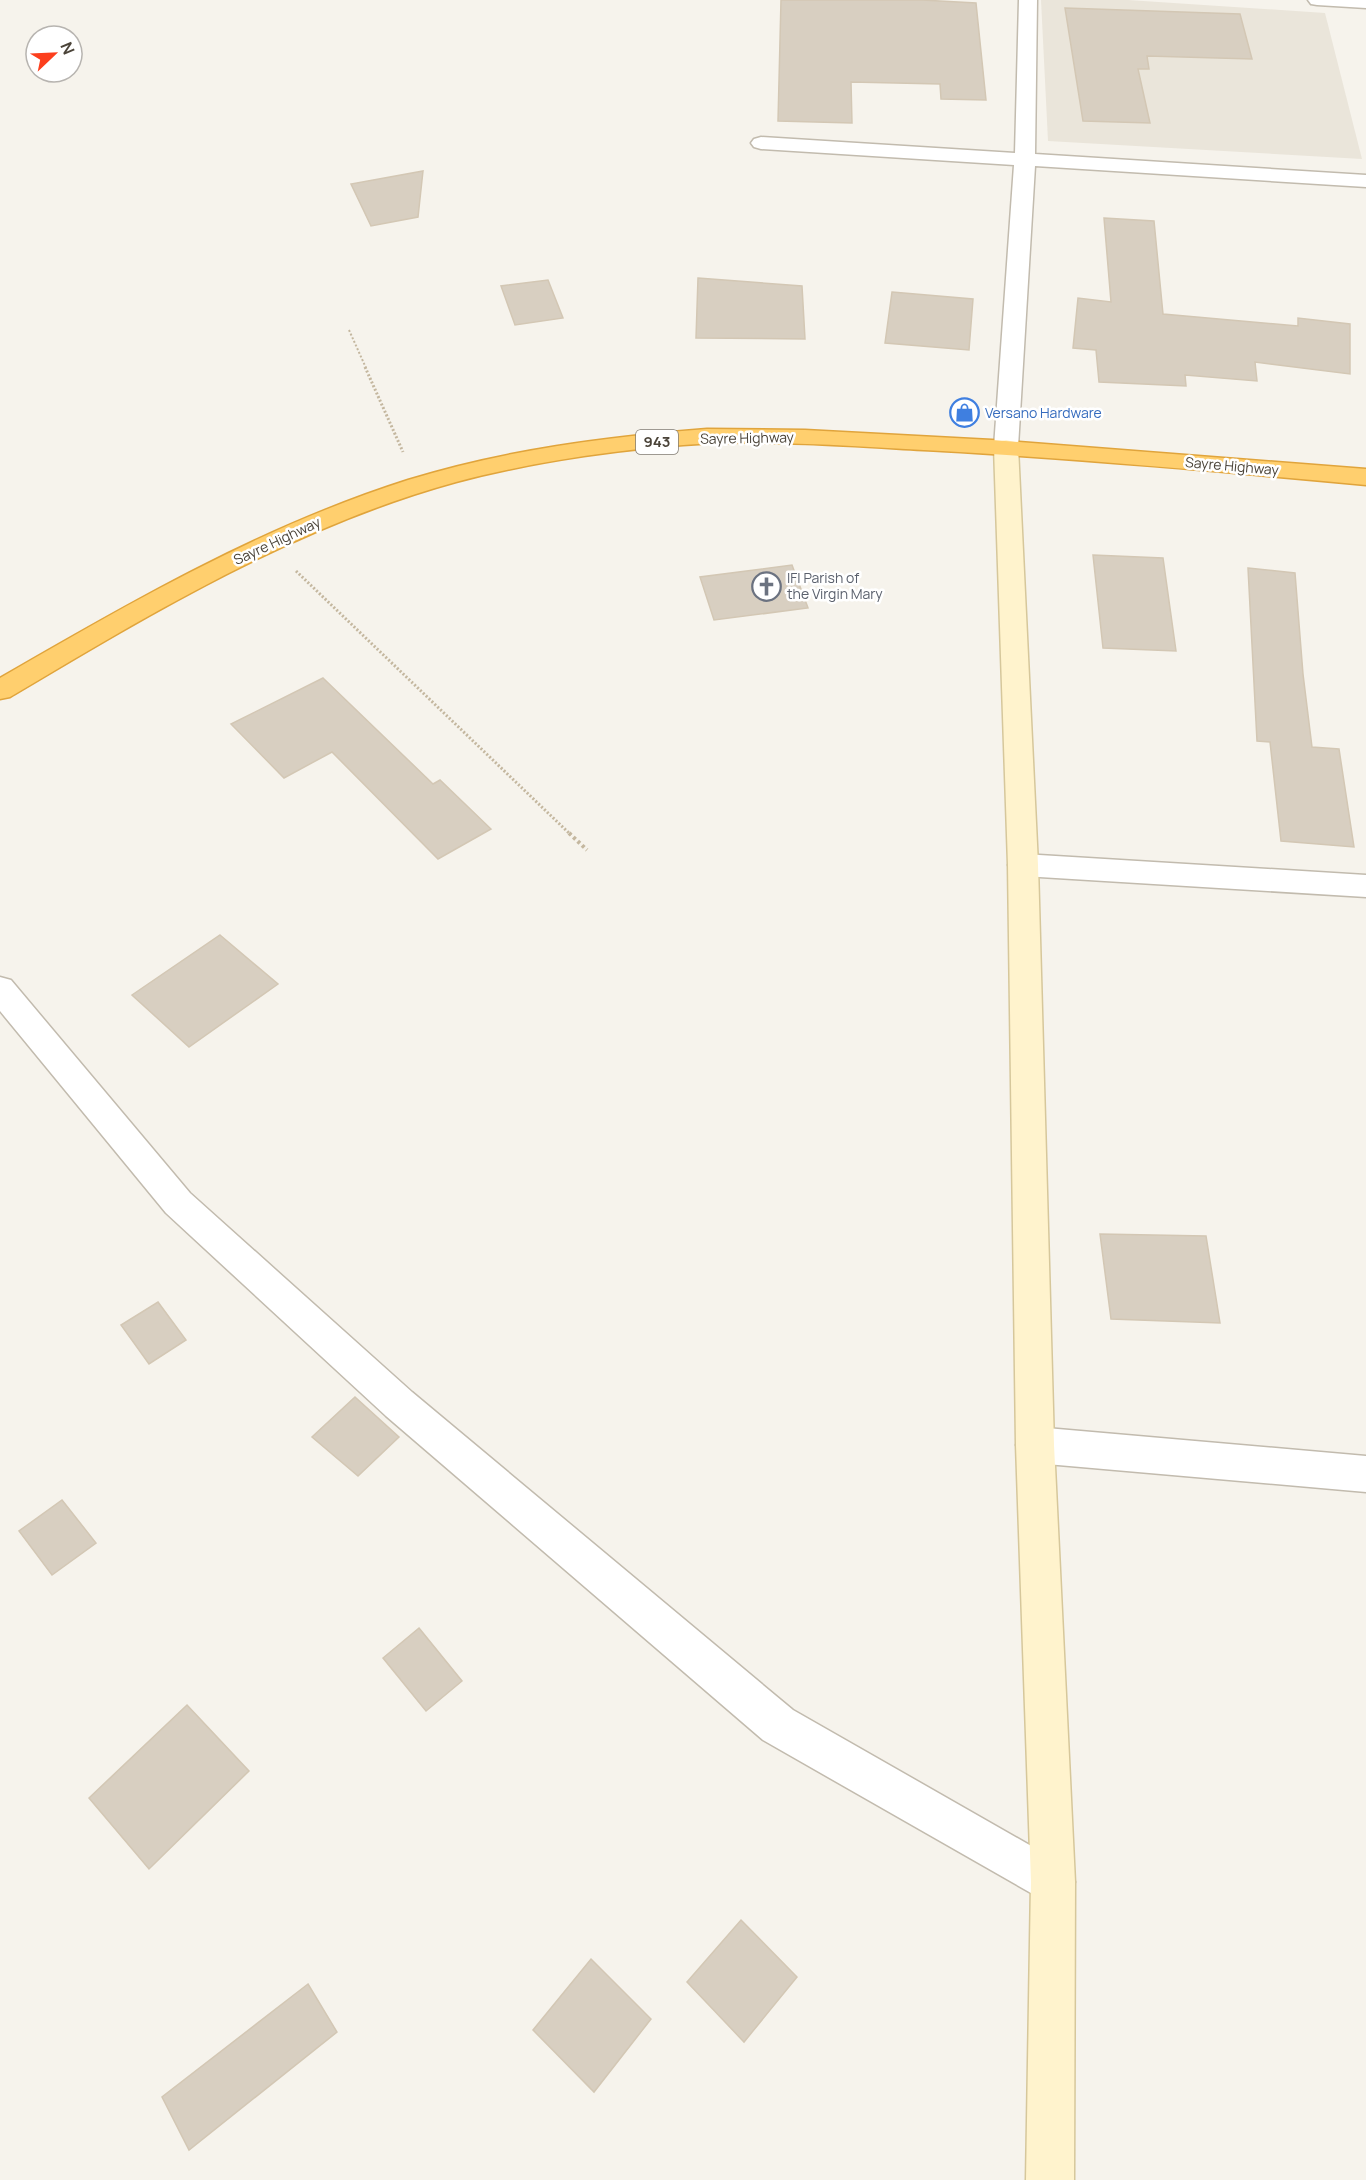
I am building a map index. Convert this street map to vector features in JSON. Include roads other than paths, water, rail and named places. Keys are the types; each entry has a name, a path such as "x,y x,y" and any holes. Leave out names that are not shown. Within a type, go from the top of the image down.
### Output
{"highway":[{"name":"Sayre Highway","path":"0,690 133,612 267,544 324,519 418,485 514,462 619,445 721,436 827,438 1006,447 1366,477"}],"street":[{"path":"1028,0 1025,158 1006,447 1023,865 1035,1445 1053,1882 1050,2180"},
{"path":"1317,0 1366,2"},
{"path":"761,142 1366,181"},
{"path":"1023,865 1366,886"},
{"path":"0,989 178,1203 417,1419 778,1725 1053,1882"},
{"path":"1035,1445 1366,1474"}],"place":[{"name":"Versano Hardware","path":"964,413"},
{"name":"IFI Parish of the Virgin Mary","path":"766,586"}]}
